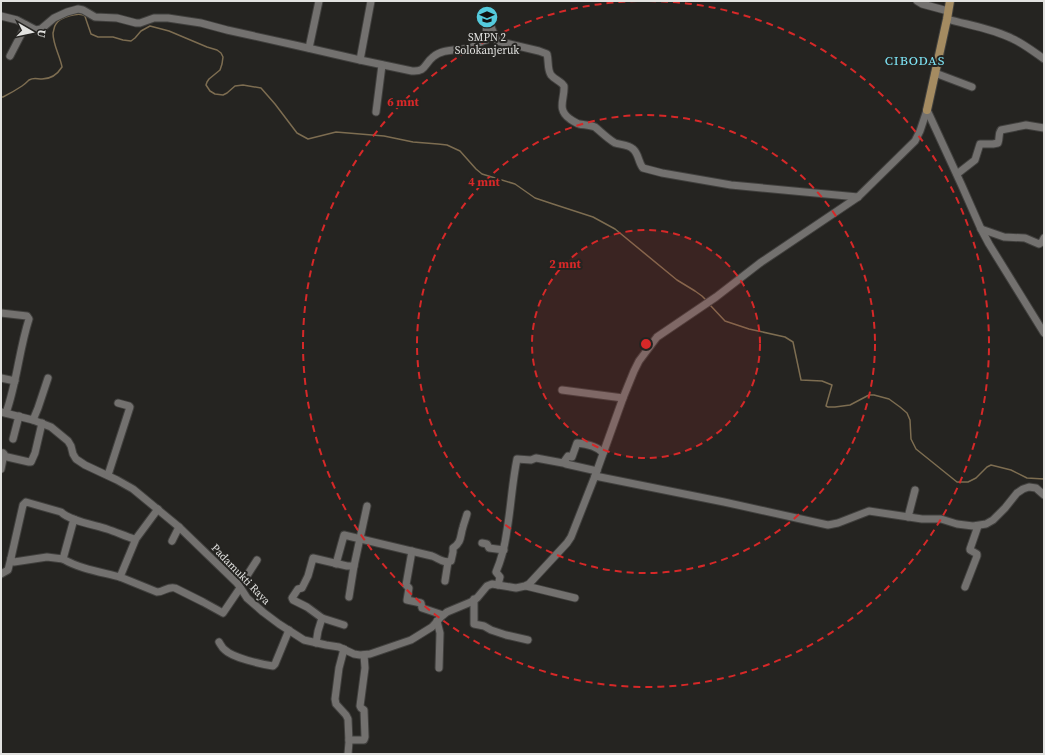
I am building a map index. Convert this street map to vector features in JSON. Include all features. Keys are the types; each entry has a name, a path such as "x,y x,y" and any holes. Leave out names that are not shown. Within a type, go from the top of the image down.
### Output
{"main road":[{"path":"927,110 950,1"}],"street":[{"path":"309,48 319,1"},
{"path":"360,60 370,1"},
{"path":"917,1 947,15 1012,39 1044,59"},
{"path":"1,16 16,20 34,30 39,30 54,18 78,9 83,10 95,17 117,18 136,23 154,18 195,22 412,71 421,70 433,57 439,54 471,48 486,40 487,17 497,40 547,54 548,68 551,74 553,77 562,82 564,86 562,109 566,116 576,123 595,127 616,143 632,148 643,168 731,184 858,197"},
{"path":"10,56 26,25"},
{"path":"376,112 382,65"},
{"path":"935,73 972,87"},
{"path":"526,586 567,543 575,528 634,371 657,337 716,297 760,263 858,197 915,141 927,110"},
{"path":"927,110 989,244 1044,333"},
{"path":"957,174 975,160 980,144 998,143 999,133 1001,130 1026,125 1044,128"},
{"path":"981,228 1004,236 1025,238 1039,244 1044,238"},
{"path":"1,313 28,317 29,319 24,335 15,381 4,412"},
{"path":"1,378 15,381"},
{"path":"33,420 48,378"},
{"path":"562,390 623,398"},
{"path":"109,473 130,407 118,403"},
{"name":"Padamukti Raya","path":"4,412 51,427 68,441 76,459 85,465 109,473 133,489 179,527 239,586 247,598 263,612 289,630 304,640 334,646 354,654 364,655"},
{"path":"13,439 19,416"},
{"path":"1,469 2,455 32,462 42,423"},
{"path":"498,585 500,577 496,572 504,550 517,459 531,460 536,458 563,463 568,456 572,457 578,443 587,444 601,450 603,453"},
{"path":"566,464 596,474 828,525 838,523 868,511 922,519 941,519 965,526 978,526 995,519 1017,493 1023,489 1029,487 1036,488 1044,495"},
{"path":"908,517 915,490"},
{"path":"1,574 8,570 23,505 26,502 61,512 64,515 74,519 110,530 135,540"},
{"path":"349,597 367,506"},
{"path":"120,577 135,540 158,509"},
{"path":"446,581 448,562 451,561 453,549 461,538 462,529 467,514"},
{"path":"63,559 74,519"},
{"path":"966,587 977,556 977,554 970,549 978,526"},
{"path":"172,541 179,527"},
{"path":"336,564 344,535 433,556 448,562"},
{"path":"482,543 487,544 489,548 504,550"},
{"path":"412,551 406,585 409,587 407,600 421,603 422,608 443,615"},
{"path":"11,558 14,562 48,557 63,559 86,569 120,577 157,592 170,587 175,588 223,613 239,586 258,560"},
{"path":"344,625 322,618 292,598 298,589 302,588 307,578 313,558 336,564 354,566"},
{"path":"349,740 365,739 364,710 360,706 365,668 364,655 411,640 432,627 443,615 454,608 465,605 474,599 487,586 492,584 516,588 526,586 575,598"},
{"path":"474,599 474,624 509,636 528,640"},
{"path":"316,643 322,618"},
{"path":"437,621 440,633 439,668"},
{"path":"219,642 224,650 228,652 243,658 273,666 289,630"},
{"path":"344,649 339,668 335,699 336,704 348,719 348,754"}],"waterway":[{"path":"1,97 15,90 31,79 48,78 54,76 60,70 62,67 54,42 53,33 55,25 65,18 78,14 85,16 91,34 98,37 113,37 131,41 141,31 150,26 169,31 217,50 221,53 223,57 220,70 209,79 206,85 210,91 215,94 223,95 235,86 243,85 261,88 297,133 308,139 336,132 384,136 413,142 447,145 460,151 482,174 515,184 535,198 593,217 615,229 677,280 706,300"},
{"path":"710,305 725,321 749,329 785,337 793,342 801,380 822,381 832,385 826,406 835,407 850,405 869,395 889,399 907,413 910,420 911,439 916,449 957,482 968,482 976,478 991,465 1011,470 1027,478 1044,479"}],"place":[{"name":"SMPN 2 Solokanjeruk","path":"487,17"}],"district":[{"name":"CIBODAS","path":"915,60"}]}
